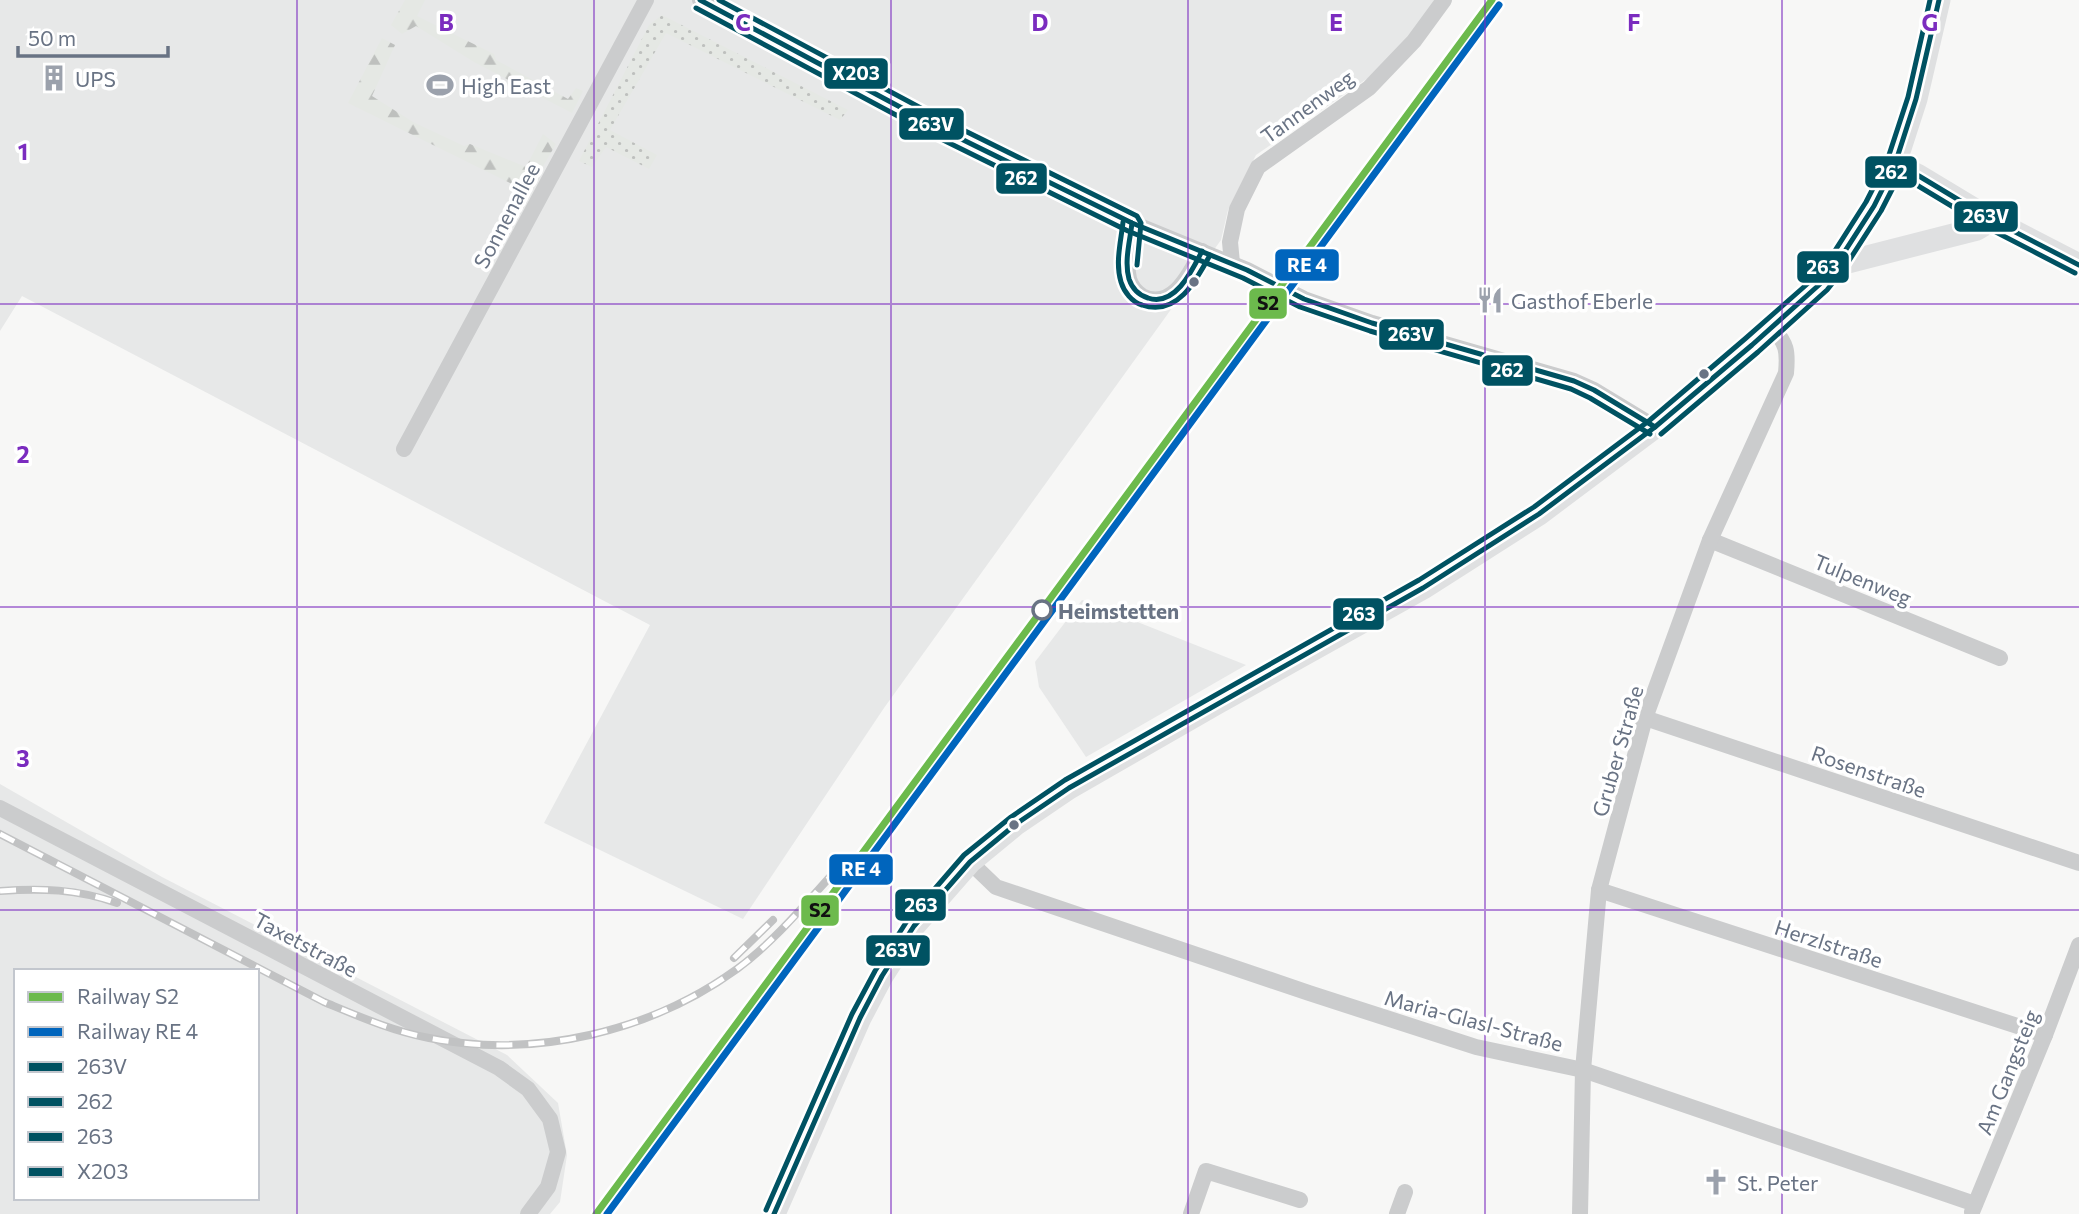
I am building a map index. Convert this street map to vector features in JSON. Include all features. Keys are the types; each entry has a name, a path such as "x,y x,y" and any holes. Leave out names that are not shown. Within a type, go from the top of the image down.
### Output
{"street":[{"name":"Sonnenallee","path":"404,449 646,0"},
{"path":"700,0 943,130 1132,223 1232,263 1304,299 1372,323 1574,382 1594,390 1655,427"},
{"name":"Tannenweg","path":"1232,263 1230,242 1237,209 1258,167 1369,88 1414,41 1444,0"},
{"path":"774,1214 860,1018 883,976 914,926 970,862 1016,824 1069,788 1473,558 1539,514 1655,427 1813,290 1836,265 1874,206 1895,164 1916,99 1939,0"},
{"path":"1895,164 1992,220 2079,265"},
{"path":"1836,265 1977,229 1992,220"},
{"path":"1132,223 1129,279 1134,289 1146,298 1164,297 1186,282 1202,251"},
{"name":"Gruber Straße","path":"1580,1214 1583,1070 1599,890 1646,718 1710,540 1786,373 1787,354 1783,340 1772,327"},
{"name":"Tulpenweg","path":"1710,540 2000,658"},
{"name":"Rosenstraße","path":"1646,718 2079,863"},
{"name":"Taxetstraße","path":"0,808 499,1068 528,1089 550,1119 558,1152 548,1187 528,1214"},
{"name":"Maria-Glasl-Straße","path":"970,862 996,887 1476,1047 1583,1070 1974,1209"},
{"name":"Herzlstraße","path":"1599,890 2045,1035"},
{"name":"Am Gangsteig","path":"1974,1209 2079,945"},
{"path":"1191,1214 1206,1171 1300,1200"},
{"path":"1397,1214 1405,1192"}],"shaded area":[{"path":"0,0 1435,0 1410,36 1368,78 1256,155 1228,210 1221,240 884,708 743,919 544,823 650,625 22,296 0,331"},
{"path":"1082,600 1246,665 1086,757 1039,687 1035,662"},
{"path":"0,784 162,877 507,1055 558,1103 567,1155 560,1202 550,1214 0,1214"}],"green space":[{"path":"405,0 425,0 417,16 494,54 496,60 568,99 576,88 583,91 572,113 474,62 416,26 402,34 391,25"},
{"path":"662,15 848,110 840,120 666,33 610,130 657,155 649,169 606,147 592,167 579,161 649,25"},
{"path":"382,38 395,45 372,96 413,122 464,146 470,144 526,167 543,134 556,144 528,192 348,103"}],"railway":[{"path":"0,834 324,1002 402,1031 469,1044 550,1042 590,1035 667,1009 703,991 751,958 790,921 838,868"},
{"path":"0,891 59,891 117,903"},
{"path":"734,958 773,920"}],"rail line":[{"name":"S2","path":"596,1214 1492,0"}],"transit line":[{"name":"263V","path":"700,0 943,130 1132,223 1247,270 1304,299 1372,323 1574,381 1655,427"},
{"name":"X203","path":"719,0 947,122 1137,216 1141,223 1137,265"},
{"name":"263","path":"766,1210 852,1014 875,971 907,921 964,855 1011,817 1065,780 1419,580 1534,507 1650,420 1814,278 1829,260 1866,202 1887,161 1908,97 1930,0"},
{"name":"263V","path":"774,1214 860,1018 882,976 914,926 970,862 1016,824 1069,788 1423,588 1539,514 1655,427 1820,284 1836,265 1874,206 1895,164 1916,99 1939,0"},
{"path":"607,1214 1499,5"},
{"name":"262","path":"696,8 939,138 1128,231 1243,278 1300,307 1370,331 1571,389 1650,434"},
{"name":"263V","path":"1895,164 1992,220 2079,265"},
{"name":"262","path":"1661,434 1827,290 1881,211 1903,168"},
{"name":"262","path":"1891,172 1988,228 2075,273"},
{"name":"262","path":"1123,222 1119,275 1126,293 1142,305 1165,306 1175,301 1192,285 1210,255"},
{"name":"263V","path":"1132,223 1127,258 1129,279 1144,297 1158,299 1174,292 1188,277 1202,251"}],"place":[{"name":"UPS","path":"54,78"},
{"name":"High East","path":"440,85"},
{"name":"Gasthof Eberle","path":"1490,300"},
{"name":"Heimstetten","path":"1042,610"},
{"name":"St. Peter","path":"1716,1182"}]}
